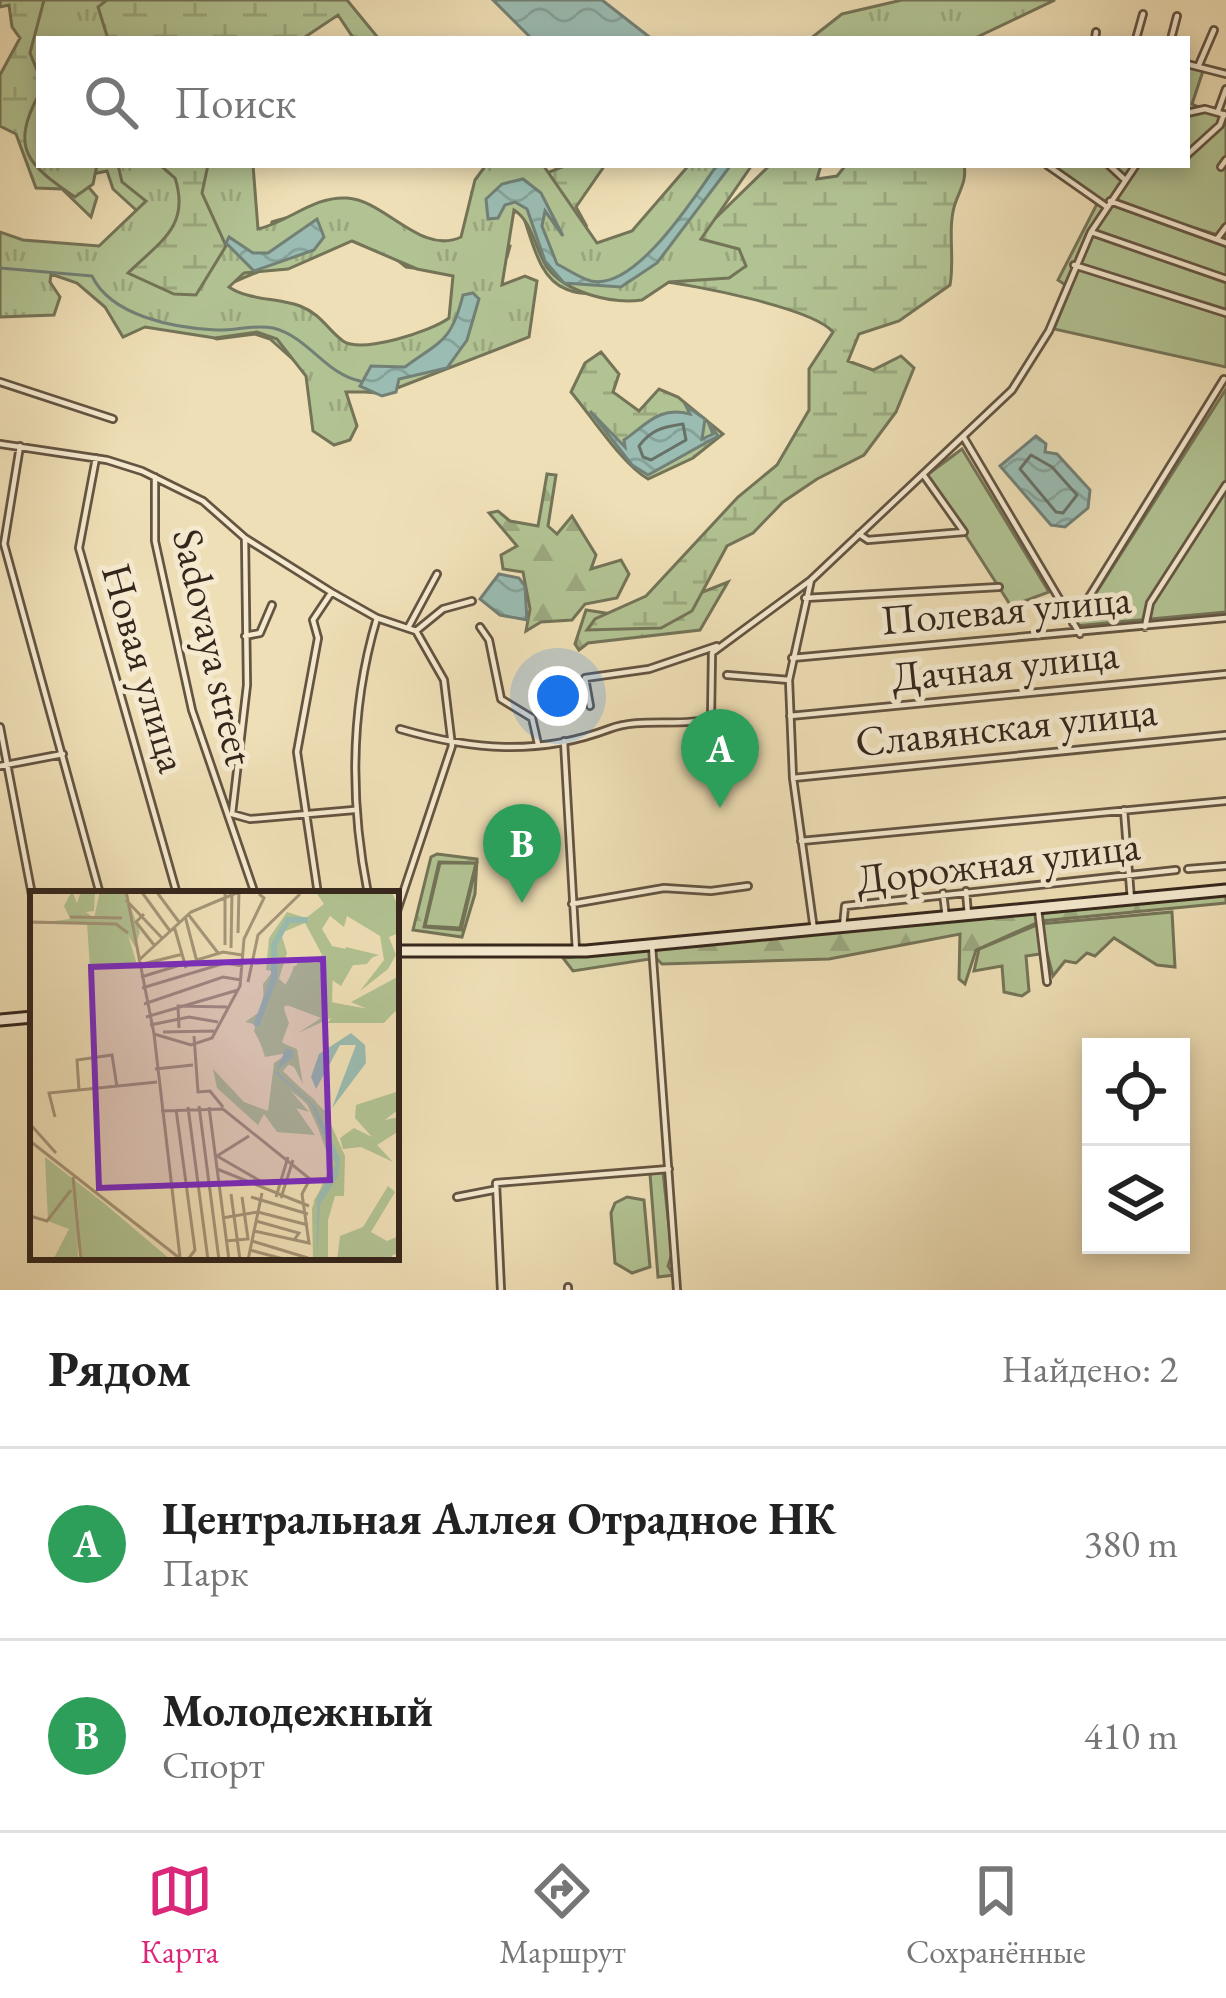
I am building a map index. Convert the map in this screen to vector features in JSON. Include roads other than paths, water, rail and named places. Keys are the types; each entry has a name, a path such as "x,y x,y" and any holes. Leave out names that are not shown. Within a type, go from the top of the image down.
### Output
{"street":[{"path":"1137,36 1143,14"},
{"path":"1173,36 1177,16"},
{"path":"1198,67 1214,30"},
{"path":"1190,65 1226,74"},
{"path":"1190,152 1220,125 1226,89"},
{"path":"1190,113 1222,113"},
{"path":"1221,167 1226,160"},
{"path":"1052,168 1108,204 1226,243"},
{"path":"1111,168 1124,179"},
{"path":"590,706 585,678 645,670 717,646 812,580 1012,390 1037,356 1091,232 1133,168"},
{"path":"1217,239 1226,227"},
{"path":"1091,232 1226,279"},
{"path":"1074,265 1226,313"},
{"path":"1073,623 1224,379"},
{"path":"0,382 113,419"},
{"path":"963,437 1080,634"},
{"path":"0,444 96,458 154,477 203,501 245,538 331,592 377,618 412,629 444,680 452,746 399,905"},
{"path":"20,446 4,544 99,891"},
{"name":"Новая улица","path":"96,458 80,548 176,891"},
{"path":"859,534 868,540 964,532 924,475"},
{"name":"Sadovaya street","path":"154,477 155,541 192,710 216,793 232,814 254,891"},
{"path":"1145,627 1150,604 1226,485"},
{"path":"245,538 245,703 232,814 250,819 354,810"},
{"path":"412,629 437,574"},
{"path":"812,580 789,680 793,778 814,930"},
{"path":"805,598 999,586"},
{"path":"317,891 303,815 297,742 318,638 313,620 331,592"},
{"path":"412,629 443,609 472,601"},
{"path":"244,636 260,633 272,605"},
{"path":"368,891 354,810 353,770 377,618"},
{"name":"Полевая улица","path":"792,658 1226,618"},
{"path":"480,627 489,640 501,699 532,718 538,744"},
{"path":"400,729 452,746 494,749 564,741 607,729 711,719 711,660 717,646"},
{"name":"Дачная улица","path":"790,716 1226,674"},
{"path":"727,675 789,680"},
{"path":"0,728 31,891"},
{"name":"Славянская улица","path":"793,778 1226,735"},
{"path":"564,741 576,951"},
{"path":"0,766 63,754"},
{"path":"801,841 1226,801"},
{"path":"1124,810 1131,900"},
{"name":"Дорожная улица","path":"1188,869 1226,866"},
{"name":"Дорожная улица","path":"843,927 845,906 1176,870"},
{"path":"572,904 664,888 711,891 748,886"},
{"path":"965,890 968,915"},
{"path":"399,951 652,946 1226,890"},
{"path":"943,892 946,918"},
{"path":"1039,909 1047,982"},
{"path":"652,946 677,1290"},
{"path":"0,1020 30,1017"},
{"path":"502,1290 496,1183 669,1169"},
{"path":"458,1197 493,1190"}],"water":[{"path":"493,0 602,0 648,36 529,36"},
{"path":"715,168 729,168 657,263 621,287 564,283 545,261 527,209 515,202 505,205 498,218 488,219 486,199 502,184 523,179 541,193 563,236 545,211 542,226 557,264 591,281 627,271 679,218"},
{"path":"317,219 324,237 314,250 254,271 226,243 229,237 253,253 268,253"},
{"path":"473,293 479,299 467,340 447,368 399,379 396,392 382,396 360,386 371,366 405,367 436,345 454,323 463,295"},
{"path":"686,406 705,419 702,439 713,434 708,422 718,436 648,475 632,465 590,411 625,447 624,440 654,418 670,412 690,414"},
{"path":"1036,436 1046,444 1045,452 1057,454 1090,490 1088,508 1065,527 1051,525 1000,466"},
{"path":"499,574 519,578 525,586 527,620 500,615 480,599"}],"waterway":[{"path":"0,268 92,276 113,301 163,323 216,330 273,328 360,381"}],"place":[{"name":"Центральная Аллея Отрадное НК","path":"720,808"},
{"name":"Молодежный","path":"522,903"}]}
